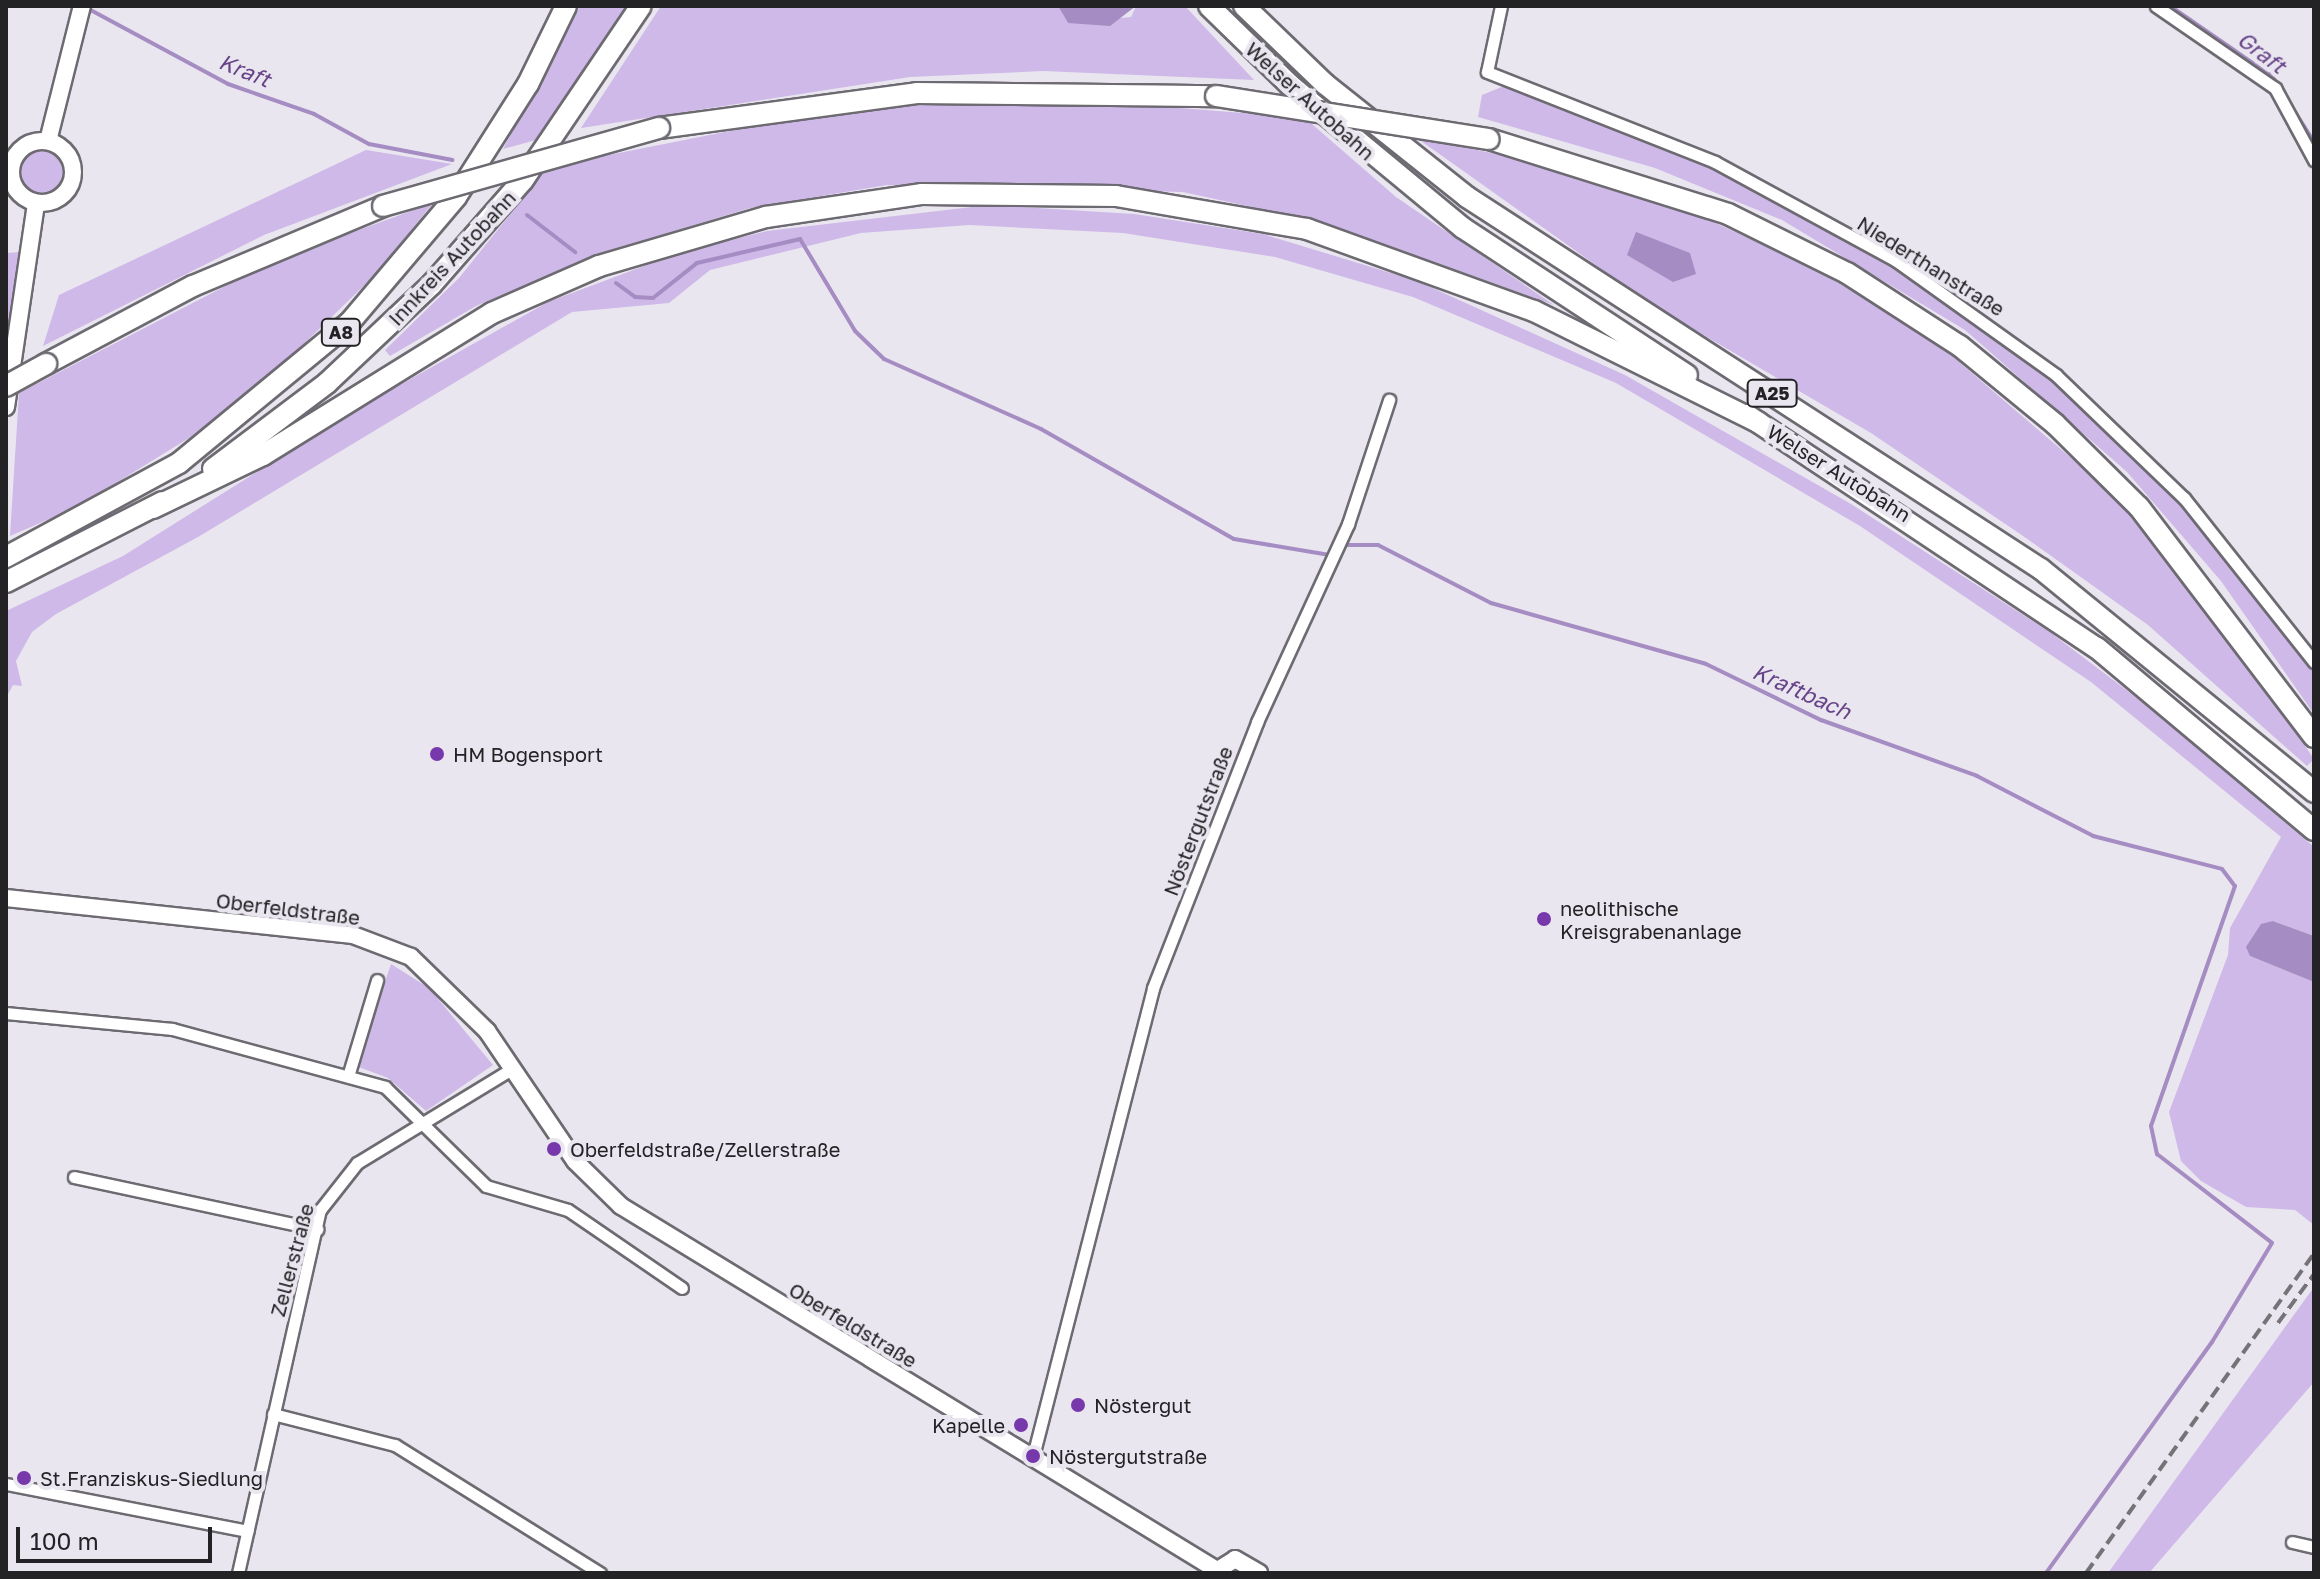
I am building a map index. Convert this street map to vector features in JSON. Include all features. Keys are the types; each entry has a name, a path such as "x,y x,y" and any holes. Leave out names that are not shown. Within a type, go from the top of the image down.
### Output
{"highway":[{"name":"Innkreis Autobahn","path":"9,555 200,448 350,322 456,197 528,84 566,6"},
{"name":"Innkreis Autobahn","path":"11,580 153,508 299,406 432,284 523,180 641,6"},
{"name":"Welser Autobahn","path":"1209,6 1301,95 1463,228 2097,648 2314,830"},
{"name":"Welser Autobahn","path":"1244,6 1325,84 1467,197 2041,569 2314,792"},
{"path":"6,386 205,280 383,206 659,128 931,92 1216,96 1489,139 1728,214 1847,273 1960,346 2055,424 2139,507 2314,737"},
{"path":"153,508 263,455 492,313 599,266 766,217 936,194 1116,196 1307,229 1534,311 1758,422"}],"main road":[{"path":"48,141 81,10"},
{"path":"48,141 70,158 73,177 64,195 36,203 20,195 8,168 19,150 48,141"},
{"path":"6,407 36,203"},
{"name":"Oberfeldstraße","path":"6,898 383,944 438,977 513,1068 575,1161 621,1206 1033,1456 1214,1571 1235,1559 1259,1573"}],"street":[{"name":"Niederthanstraße","path":"1501,6 1487,72 1715,162 1895,260 2056,375 2184,498 2314,662"},
{"path":"2156,6 2275,88 2314,160"},
{"name":"Nöstergutstraße","path":"1033,1456 1153,988 1257,722 1348,524 1389,400"},
{"path":"349,1073 377,980"},
{"path":"6,1013 172,1029 349,1073 397,1094 486,1186 568,1210 682,1288"},
{"path":"423,1122 513,1068"},
{"name":"Zellerstraße","path":"238,1573 317,1229 343,1175 423,1122"},
{"path":"74,1177 317,1229"},
{"path":"273,1414 395,1445 600,1573"},
{"path":"6,1484 247,1531"},
{"path":"2292,1542 2314,1547"}],"shaded area":[{"path":"580,6 628,6 543,138 503,149"},
{"path":"661,6 1058,6 1068,23 1131,17 1136,6 1185,6 1254,80 1043,71 910,77 581,128"},
{"path":"1058,6 1136,6 1110,26 1068,23"},
{"path":"1504,86 1719,171 1921,282 2040,367 2137,453 2245,579 2314,671 2314,714 2221,581 2127,472 1965,330 1782,220 1655,168 1478,117 1482,95"},
{"path":"1079,100 1305,118 1396,197 1554,305 1325,223 1183,192 887,185 750,208 593,256 476,306 390,356 385,350 459,278 548,167 805,116 937,103"},
{"path":"1414,136 1577,172 1689,211 1812,267 1931,338 2119,499 2209,607 2314,759 2307,766 2148,625 2026,538 1871,433 1652,305"},
{"path":"41,150 50,151 57,157 63,164 63,182 57,189 50,195 41,196 32,195 25,189 19,182 18,173 19,164 25,157 32,151"},
{"path":"366,150 452,164 264,235 43,346 59,295"},
{"path":"433,203 376,274 283,364 189,438 77,507 10,536 19,393 274,261"},
{"path":"989,205 1134,214 1263,234 1417,281 1625,375 1851,504 2051,633 2153,710 2314,847 2314,936 2273,921 2250,956 2314,982 2314,1225 2295,1210 2246,1207 2201,1181 2181,1161 2169,1112 2228,955 2230,928 2281,837 2091,682 1860,526 1616,383 1413,297 1275,257 1123,233 969,225 861,233 710,270 669,303 572,312 198,537 56,614 32,632 16,661 22,686 13,685 6,698 6,611 123,556 357,409 548,302 676,254 767,231"},
{"path":"1636,232 1690,253 1696,274 1673,282 1627,255"},
{"path":"21,252 6,365 6,253"},
{"path":"2273,921 2314,936 2314,982 2250,956 2246,947 2261,924"},
{"path":"391,964 429,988 493,1065 426,1111 388,1078 356,1066"},
{"path":"2314,1287 2314,1382 2149,1573 2108,1573"}],"waterway":[{"name":"Graft","path":"2170,6 2273,77 2314,142"},
{"name":"Kraft","path":"85,7 228,84 314,114 369,144 452,160"},
{"name":"Kraft","path":"527,215 575,252"},
{"path":"616,283 635,297 653,298 697,263 800,239 855,331 884,359 1041,429 1234,539 1330,555"},
{"name":"Kraftbach","path":"1348,545 1378,545 1491,603 1706,664 1821,720 1977,776 2093,836 2222,869 2235,886 2151,1126 2157,1154 2272,1243 2212,1342 2046,1573"}],"railway":[{"path":"2086,1573 2314,1253"},
{"path":"2278,1323 2314,1274"}],"place":[{"name":"HM Bogensport","path":"437,754"},
{"name":"neolithische Kreisgrabenanlage","path":"1544,919"},
{"name":"Oberfeldstraße/Zellerstraße","path":"554,1149"},
{"name":"Nöstergut","path":"1078,1405"},
{"name":"Kapelle","path":"1021,1425"},
{"name":"Nöstergutstraße","path":"1033,1456"},
{"name":"St.Franziskus-Siedlung","path":"24,1478"}]}
